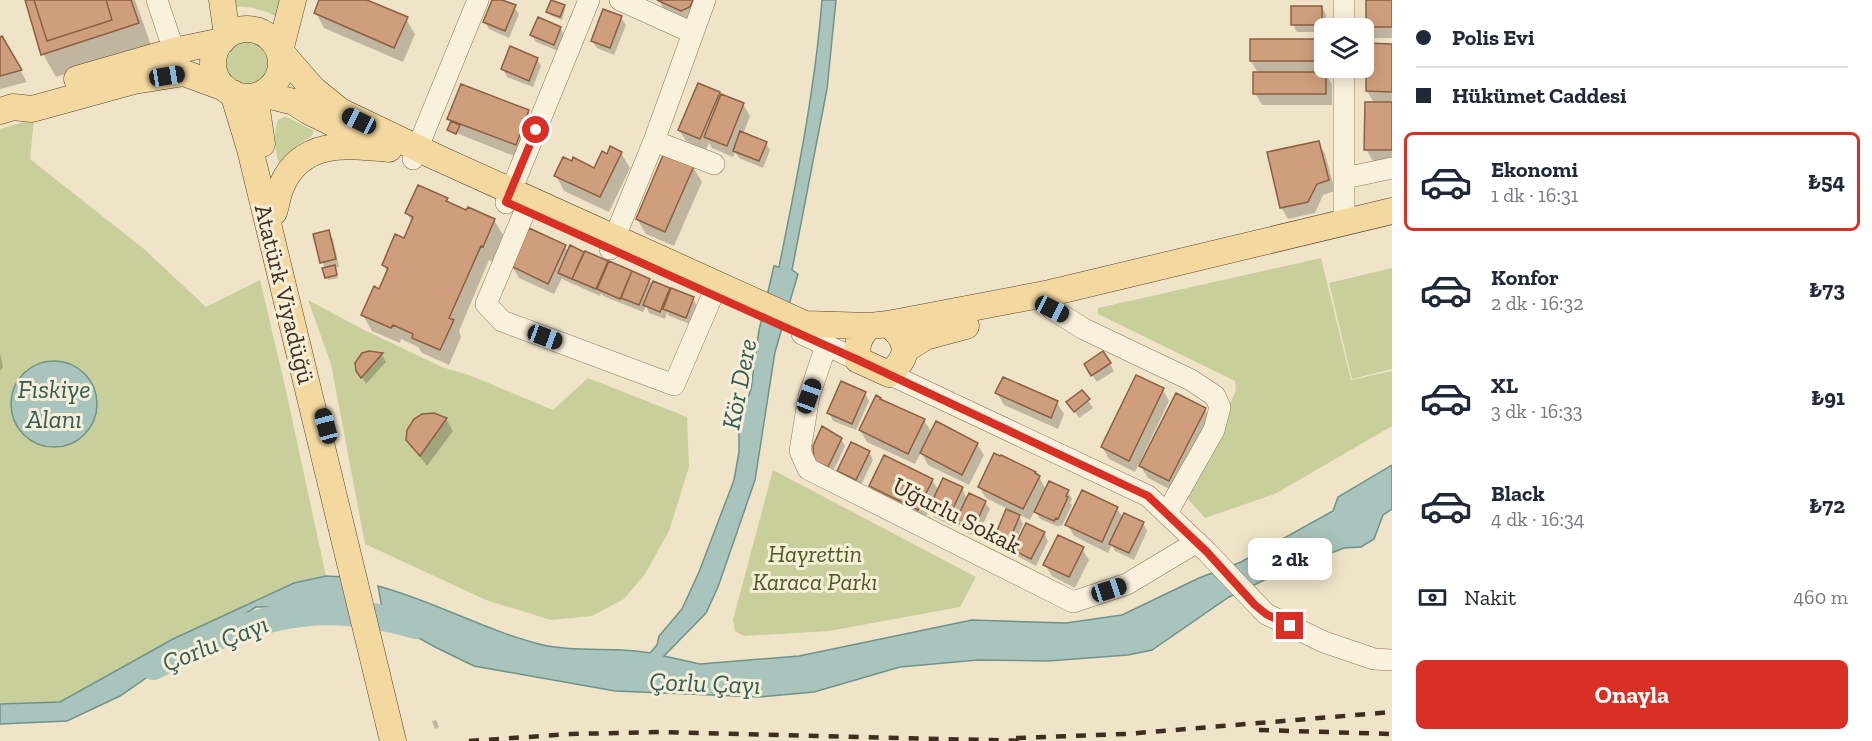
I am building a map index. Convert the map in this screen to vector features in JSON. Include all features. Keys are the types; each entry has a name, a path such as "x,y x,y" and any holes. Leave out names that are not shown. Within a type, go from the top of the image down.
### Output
{"main road":[{"path":"222,0 224,38 215,51 213,61 218,80 244,93 272,86 279,76 282,63 280,51 293,0"},
{"path":"6,109 32,93 224,38 236,30 257,30 267,34 313,89 340,111 416,154 730,298 804,329 879,325 1050,293 1392,211"},
{"path":"6,109 32,109 134,81 184,73 244,93 294,102 333,124 389,148"},
{"name":"Atatürk Viyadüğü","path":"244,93 255,169 393,741"},
{"name":"Atatürk Viyadüğü","path":"244,93 274,212 284,266 410,741"},
{"path":"274,212 282,184 295,166 306,156 319,150 349,145 389,148 416,154"},
{"path":"879,325 859,340 856,348 858,360 899,360 925,337 1052,309 1280,253 1392,229"},
{"path":"879,325 901,334 899,360"}],"street":[{"path":"157,0 174,51"},
{"path":"416,154 478,0"},
{"path":"589,0 486,304 502,321 674,385 730,298"},
{"path":"620,0 693,33"},
{"path":"613,244 654,141 705,0"},
{"path":"1344,0 1344,18"},
{"path":"1344,78 1344,222"},
{"path":"654,141 714,164"},
{"path":"1345,178 1392,168"},
{"path":"1052,309 1084,329 1191,380 1215,396 1220,407 1214,430 1167,513"},
{"path":"804,329 826,346 858,360"},
{"name":"Uğurlu Sokak","path":"826,346 809,396 800,451 808,469 1073,602 1127,584 1202,547"},
{"path":"899,360 918,388 1148,496 1202,547 1266,614 1324,642 1374,659 1392,660"}],"green space":[{"path":"230,0 289,0 283,20 258,9 232,7"},
{"path":"243,36 253,36 262,40 270,48 274,62 270,76 262,84 253,88 243,88 234,84 226,76 222,67 222,57 226,48 234,40"},
{"path":"284,117 314,131 312,136 299,144 279,164 275,131 278,120"},
{"path":"34,119 30,159 144,249 206,307 260,280 326,576 293,583 173,639 60,702 0,704 0,129"},
{"path":"1321,258 1351,380 1392,371 1392,426 1275,494 1205,518 1188,499 1236,390 1235,381 1098,314 1098,308"},
{"path":"1392,268 1392,369 1352,379 1329,283"},
{"path":"308,300 442,367 469,375 553,410 588,378 687,417 689,467 669,531 645,574 624,599 592,616 551,620 486,600 365,544 331,364"},
{"name":"Hayrettin Karaca Parkı","path":"773,470 976,577 960,607 829,631 744,636 735,631 733,620"}],"water":[{"path":"822,0 836,0 827,89 792,270 798,274 775,352 755,480 718,587 706,613 664,656 700,664 799,656 972,620 1066,623 1122,615 1199,578 1241,562 1333,511 1338,497 1392,465 1392,509 1383,515 1374,539 1361,547 1344,548 1281,572 1229,597 1152,650 1128,655 1048,661 978,660 900,667 814,692 760,697 615,691 474,666 384,619 378,586 501,632 543,645 570,649 650,653 657,645 659,636 682,609 699,572 734,480 739,452 739,424 751,389 759,330 774,266 779,267 799,167 815,67"},
{"name":"Fıskiye Alanı","path":"54,361 71,364 85,373 94,387 97,404 94,421 85,435 71,444 54,447 37,444 23,435 14,421 11,404 14,387 23,373 37,364"},
{"path":"326,576 345,577 346,606 256,607 120,696 67,721 0,724 0,704 60,702 173,639 294,583"}],"building":[{"path":"25,0 131,0 139,23 41,55"},
{"path":"34,0 106,0 112,20 47,41"},
{"path":"319,0 367,0 408,17 394,48 314,13"},
{"path":"492,0 502,0 516,5 505,31 483,22"},
{"path":"551,0 565,5 560,17 546,12"},
{"path":"657,0 693,0 690,7 681,11"},
{"path":"1366,0 1392,0 1392,27 1374,27 1374,18 1366,18"},
{"path":"1291,6 1322,6 1322,18 1314,18 1314,25 1291,25"},
{"path":"603,9 622,16 610,48 591,41"},
{"path":"538,17 561,27 554,45 530,35"},
{"path":"2,36 22,70 0,76 0,37"},
{"path":"2,36 22,70 0,76 0,37"},
{"path":"1250,39 1314,39 1314,61 1250,61"},
{"path":"1374,43 1392,44 1392,92 1366,91 1366,78 1374,78"},
{"path":"510,46 538,58 529,81 501,69"},
{"path":"1253,72 1314,72 1314,78 1326,78 1326,94 1253,94"},
{"path":"698,83 720,92 700,139 678,130"},
{"path":"461,84 529,110 516,145 447,119"},
{"path":"721,94 744,103 727,146 704,137"},
{"path":"1365,102 1392,102 1392,150 1364,150"},
{"path":"451,121 460,125 456,134 447,130"},
{"path":"740,131 767,142 759,161 733,151"},
{"path":"1319,141 1329,180 1317,184 1308,202 1280,208 1267,152"},
{"path":"610,146 622,152 600,197 554,176 563,157 572,161 573,157 594,168 602,151 607,154"},
{"path":"664,153 694,166 665,232 636,219"},
{"path":"418,185 448,198 446,201 466,210 468,207 495,219 449,318 454,320 440,350 412,338 413,334 393,325 391,328 361,315 374,286 379,289 388,268 382,265 395,234 404,238 413,217 405,213"},
{"path":"529,228 566,245 548,284 511,266"},
{"path":"329,230 336,259 320,263 313,234"},
{"path":"570,245 584,252 572,279 558,273"},
{"path":"585,251 608,261 596,289 572,279"},
{"path":"609,261 632,271 620,299 597,289"},
{"path":"335,265 337,275 325,278 322,268"},
{"path":"632,271 650,279 639,305 621,298"},
{"path":"653,281 670,288 660,312 643,305"},
{"path":"671,288 694,297 686,318 663,309"},
{"path":"369,351 383,353 361,378 356,371 355,363 362,353"},
{"path":"1103,351 1111,363 1091,376 1084,364"},
{"path":"1136,375 1164,388 1129,461 1101,447"},
{"path":"1003,377 1058,401 1051,418 995,393"},
{"path":"841,381 866,392 852,424 827,413"},
{"path":"1082,390 1090,399 1074,412 1066,402"},
{"path":"1176,393 1206,408 1169,481 1139,466"},
{"path":"876,395 880,399 925,419 908,454 859,430"},
{"path":"434,413 447,418 420,456 406,440 407,430 414,419 422,414"},
{"path":"936,421 978,443 962,475 920,453"},
{"path":"822,426 842,438 828,467 814,461 813,446"},
{"path":"851,442 870,451 856,480 837,471"},
{"path":"994,453 1040,476 1023,509 978,487"},
{"path":"884,455 933,479 918,510 869,486"},
{"path":"943,478 963,487 948,519 928,510"},
{"path":"1049,481 1069,490 1058,519 1054,521 1034,512"},
{"path":"1082,490 1118,507 1102,542 1065,525"},
{"path":"969,493 986,501 973,530 955,522"},
{"path":"1006,509 1020,515 1008,544 994,538"},
{"path":"1124,513 1144,522 1129,553 1109,544"},
{"path":"1026,523 1045,532 1031,559 1013,550"},
{"path":"1058,535 1084,547 1069,577 1043,565"}],"waterway":[{"name":"Çorlu Çayı","path":"153,667 219,636 280,617 311,613 344,613 378,617 416,626"}],"railway":[{"path":"1016,738 1126,734 1392,712"},
{"path":"1259,730 1392,734"},
{"path":"469,741 571,734 662,732 1024,741"}],"route":[{"path":"536,130 506,202 802,334 1148,496 1207,552 1255,605 1266,614 1290,626"}],"water label":[{"name":"Kör Dere","path":"739,384"}]}
